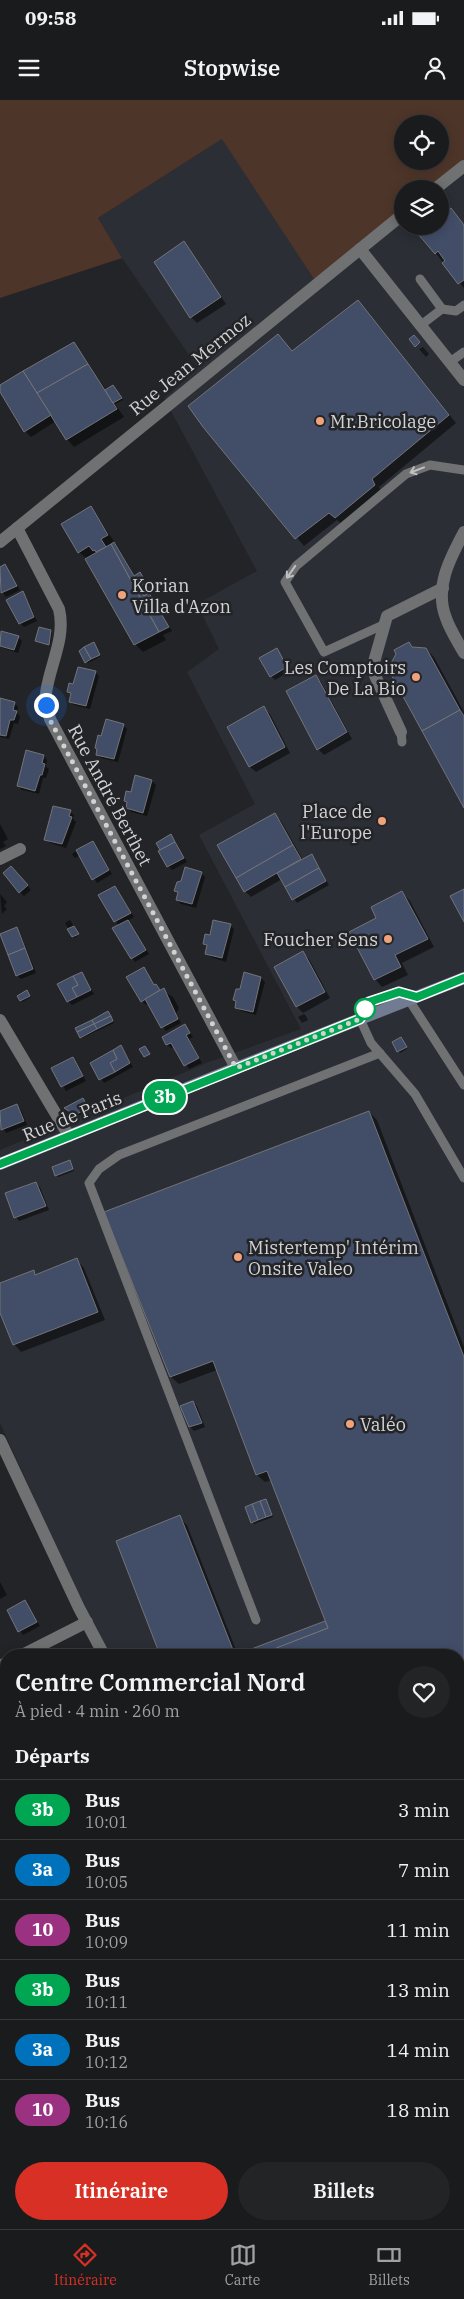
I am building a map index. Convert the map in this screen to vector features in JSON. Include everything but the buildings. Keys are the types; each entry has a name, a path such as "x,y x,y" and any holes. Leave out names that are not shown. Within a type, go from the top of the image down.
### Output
{"street":[{"path":"446,180 464,166"},
{"name":"Rue Jean Mermoz","path":"0,542 394,221"},
{"path":"360,249 464,380"},
{"name":"Rue André Berthet","path":"17,528 59,609 62,621 62,634 45,694 50,720 236,1068"},
{"path":"464,532 448,562 442,603 446,618 464,653"},
{"path":"401,737 372,669 387,616 443,588"},
{"path":"0,859 20,849"},
{"name":"Rue de Paris","path":"0,1164 464,978"},
{"path":"0,1020 69,1136"},
{"path":"0,1440 101,1649"},
{"path":"34,1649 87,1622"}],"lane":[{"path":"420,279 442,309"},
{"path":"421,325 442,309 456,311 464,305"},
{"path":"450,362 464,352"},
{"path":"385,624 324,652 285,582 296,566 406,474 430,465 464,470"},
{"path":"413,998 464,1085"},
{"path":"360,1019 371,1043 415,1094 464,1178"},
{"path":"256,1620 90,1183 99,1169 119,1155 380,1053"}],"shaded area":[{"path":"0,100 464,100 464,162 442,180 394,180 394,219 316,282 222,139 98,218 122,258 0,298"},
{"path":"222,139 394,209 394,235 449,235 448,180 464,162 464,1649 94,1649 32,1493 0,1423 0,1150 209,1062 301,1029 199,835 255,804 187,672 219,649 197,604 257,571 164,398 198,368 122,258 98,218"}],"bus line":[{"name":"3b","path":"0,1164 360,1019 369,1002 399,992 417,997 464,978"}],"place":[{"name":"Mr.Bricolage","path":"320,421"},
{"name":"Korian Villa d'Azon","path":"122,595"},
{"name":"Les Comptoirs De La Bio","path":"416,677"},
{"name":"Place de l'Europe","path":"382,821"},
{"name":"Foucher Sens","path":"388,939"},
{"name":"Mistertemp' Intérim Onsite Valeo","path":"238,1257"},
{"name":"Valéo","path":"350,1424"}],"route":[{"path":"46,705 50,720 236,1068 360,1019 369,1002 365,1009"}]}
